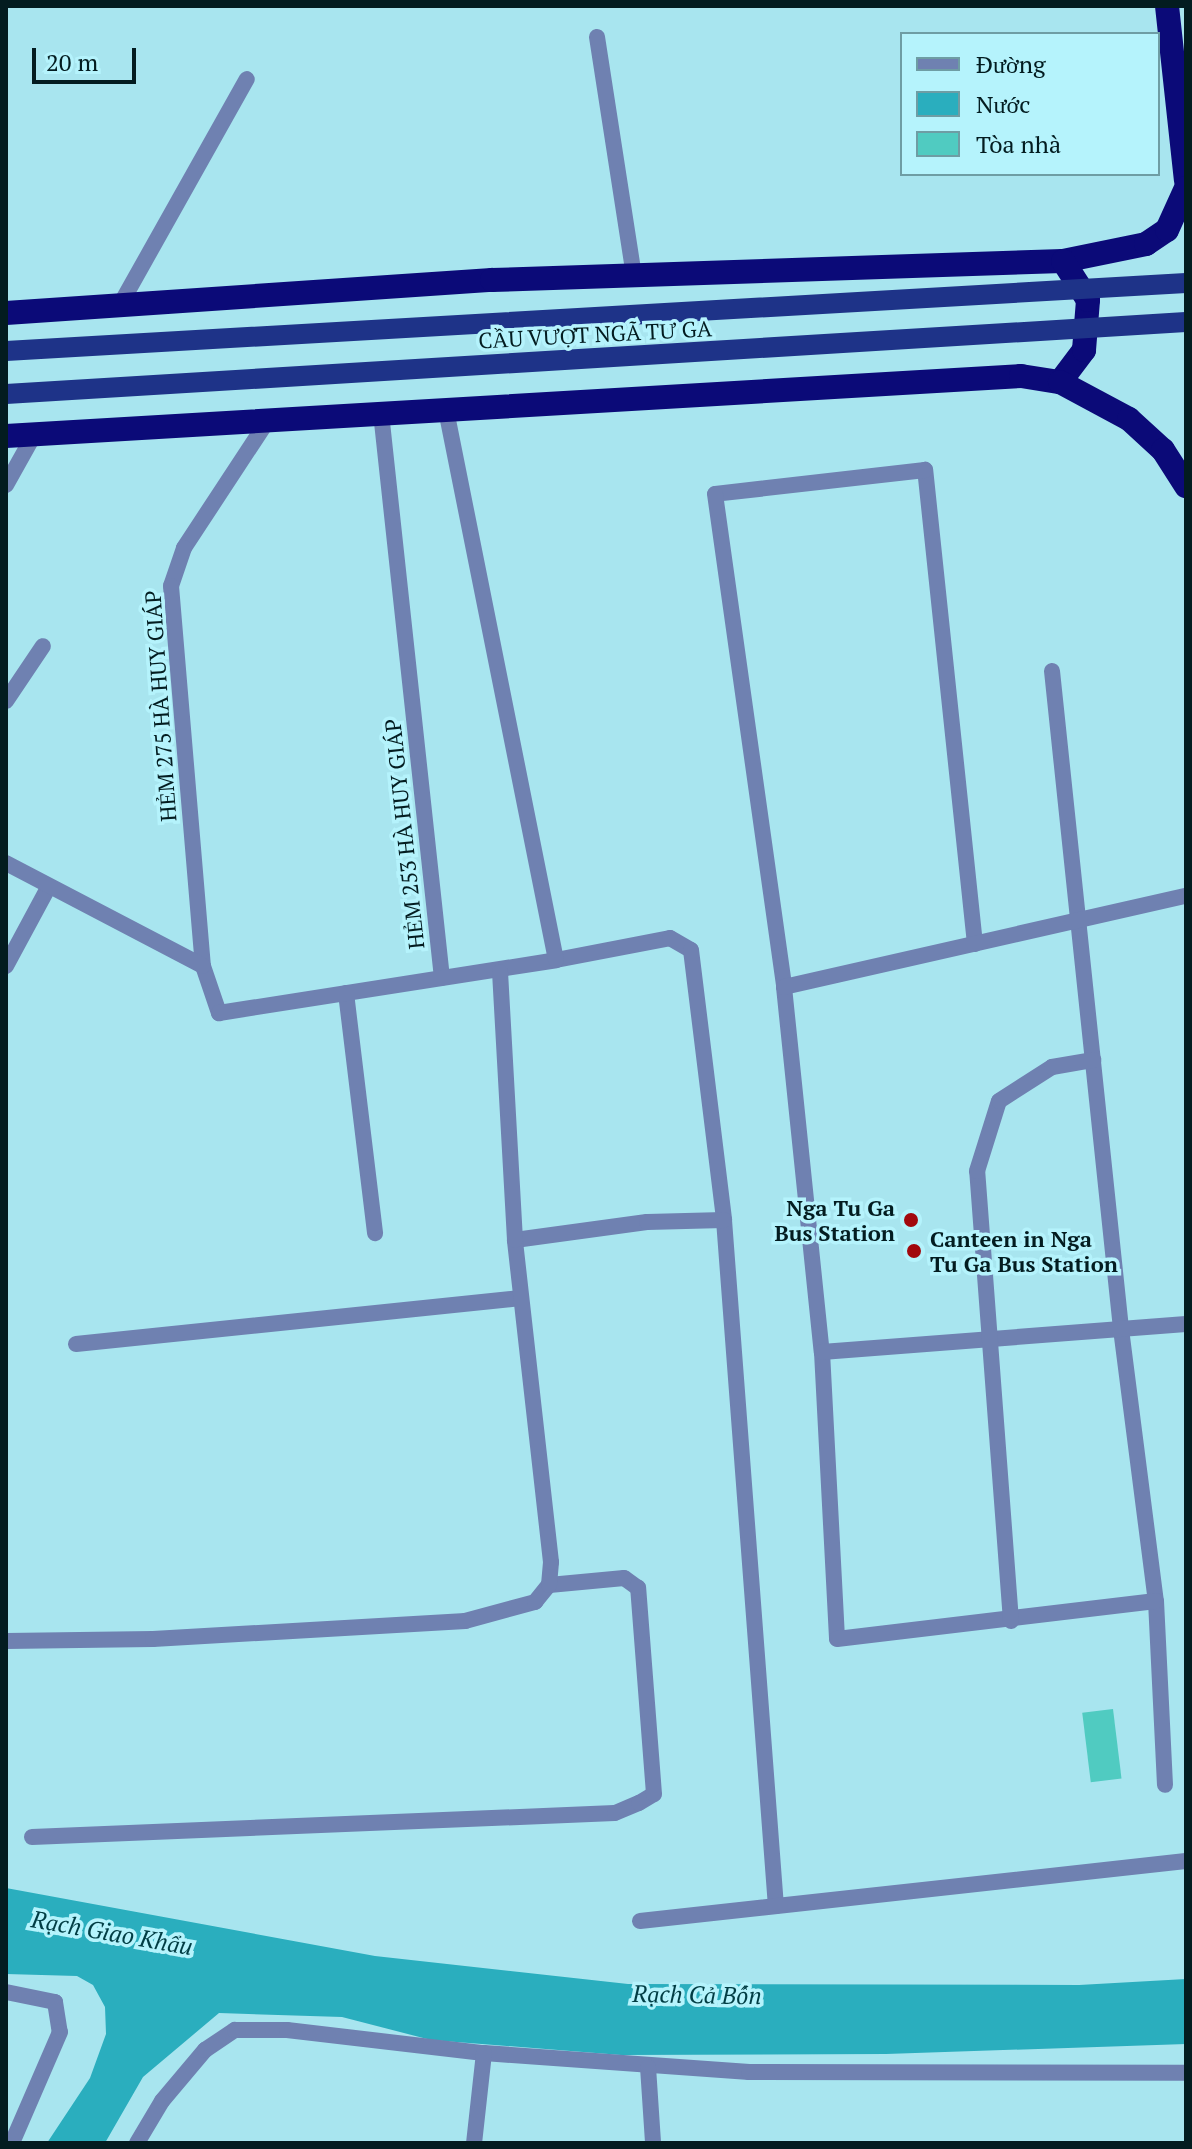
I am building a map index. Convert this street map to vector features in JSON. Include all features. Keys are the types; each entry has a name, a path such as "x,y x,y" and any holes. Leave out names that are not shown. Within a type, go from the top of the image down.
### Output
{"highway":[{"path":"1167,6 1186,180"},
{"path":"6,313 634,276 1063,261 1146,244 1167,230 1186,188"},
{"path":"1060,382 1084,350 1088,300 1063,261"},
{"path":"6,436 1021,376 1060,382 1129,419 1163,450 1186,486"}],"main road":[{"name":"CẦU VƯỢT NGÃ TƯ GA","path":"6,351 1186,283"},
{"name":"CẦU VƯỢT NGÃ TƯ GA","path":"6,394 1186,322"}],"street":[{"path":"597,37 634,276"},
{"path":"120,305 247,79"},
{"path":"446,410 556,960"},
{"name":"HẺM 253 HÀ HUY GIÁP","path":"203,966 219,1013 442,978 381,413"},
{"name":"HẺM 275 HÀ HUY GIÁP","path":"203,966 171,586 184,548 268,420"},
{"path":"6,485 34,435"},
{"path":"975,944 925,470 715,494 784,987 822,1352 837,1639 1011,1621 1156,1601"},
{"path":"6,701 43,646"},
{"path":"1052,671 1121,1329 1156,1601 1165,1785"},
{"path":"6,863 48,888 203,966"},
{"path":"6,966 48,888"},
{"path":"784,987 1186,896"},
{"path":"442,978 500,972 670,938 691,950 724,1220 776,1906"},
{"path":"6,1641 153,1639 465,1621 535,1602 549,1585 551,1562 515,1240 500,972"},
{"path":"346,993 375,1233"},
{"path":"1011,1621 987,1340 977,1171 999,1101 1052,1067 1093,1060"},
{"path":"515,1240 647,1222 724,1220"},
{"path":"76,1344 521,1298"},
{"path":"822,1352 1186,1324"},
{"path":"32,1837 615,1813 639,1803 654,1794 638,1588 624,1578 549,1585"},
{"path":"640,1921 1186,1861"},
{"path":"6,1992 55,2002 60,2032 12,2143"},
{"path":"137,2143 162,2101 205,2050 235,2030 287,2030 484,2053 648,2067 851,2075 1186,2073"},
{"path":"474,2143 484,2053"},
{"path":"648,2067 653,2143"}],"water":[{"path":"6,1888 375,1956 628,1984 1079,1985 1186,1979 1186,2044 886,2054 621,2055 431,2040 342,2017 219,2013 143,2077 105,2143 47,2143 90,2078 106,2034 105,2007 93,1985 77,1976 6,1974"}],"building":[{"path":"1113,1709 1122,1778 1091,1782 1082,1713"}],"place":[{"name":"Nga Tu Ga Bus Station","path":"911,1220"},
{"name":"Canteen in Nga Tu Ga Bus Station","path":"914,1251"}],"water label":[{"name":"Rạch Giao Khẩu","path":"112,1933"},
{"name":"Rạch Cả Bốn","path":"697,1995"}]}
